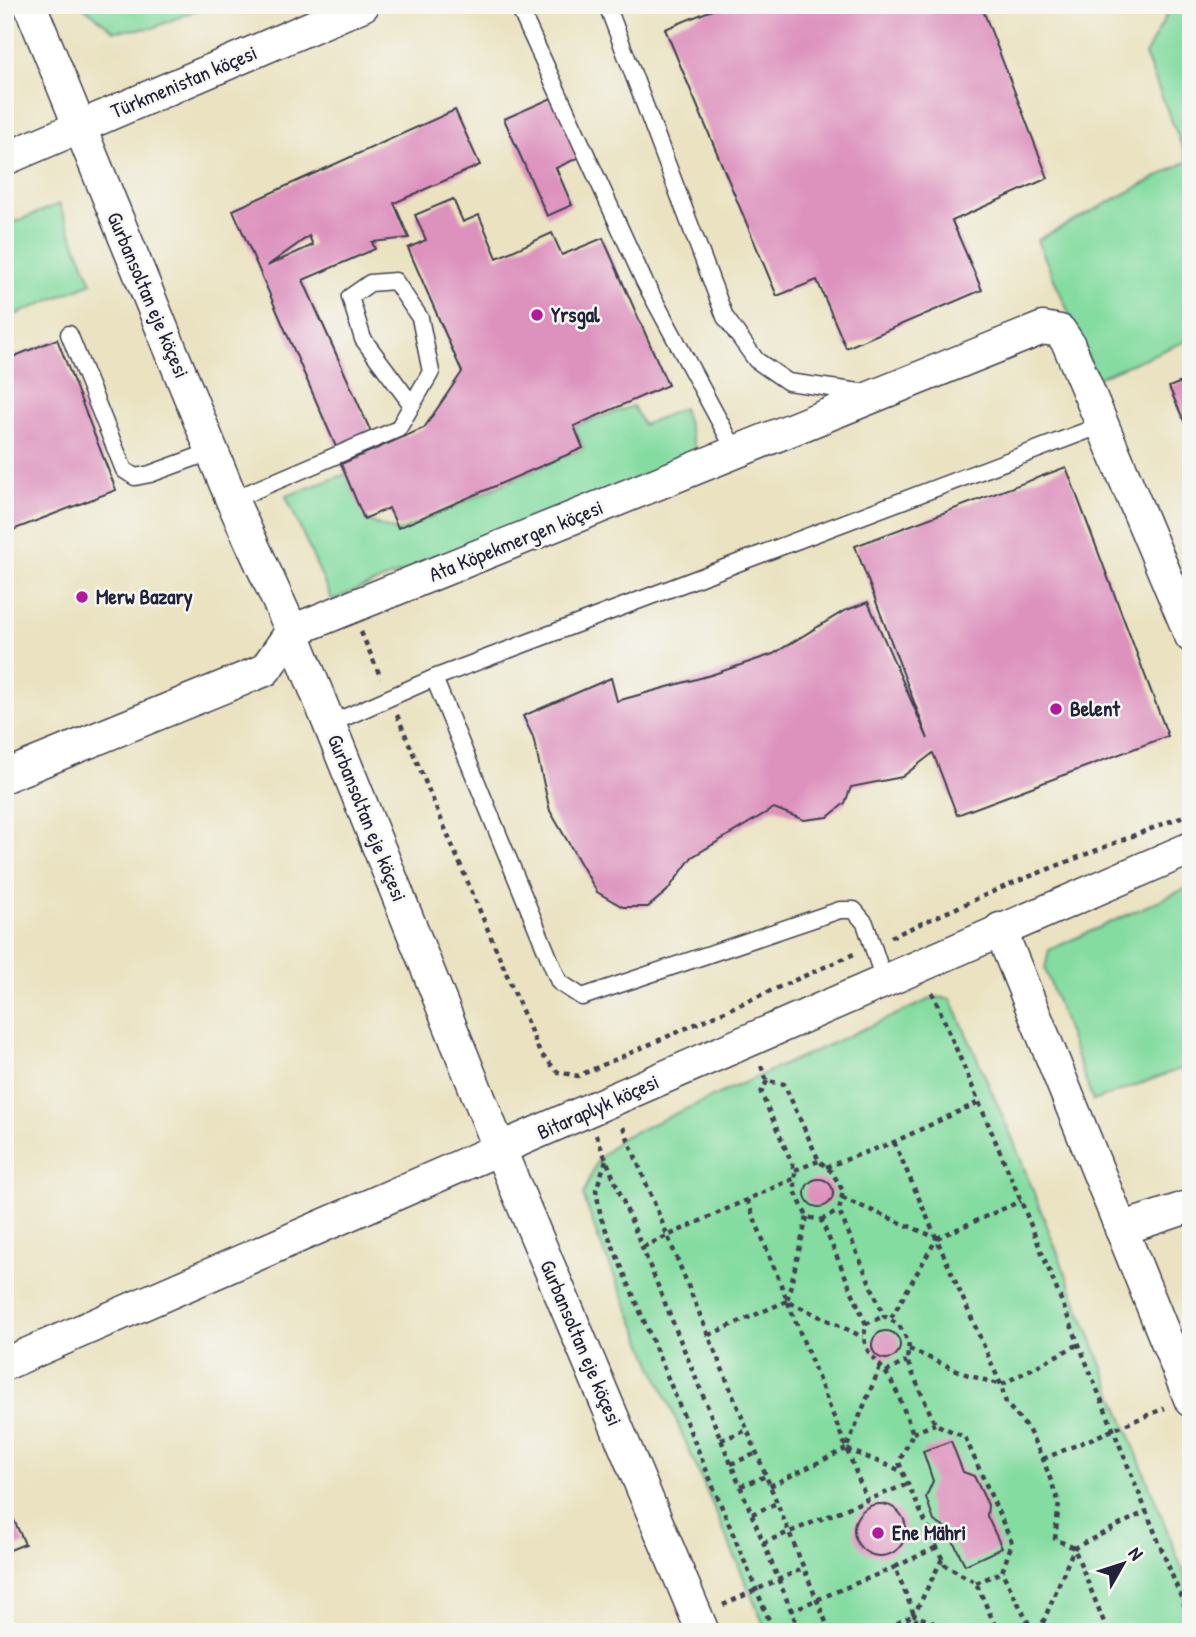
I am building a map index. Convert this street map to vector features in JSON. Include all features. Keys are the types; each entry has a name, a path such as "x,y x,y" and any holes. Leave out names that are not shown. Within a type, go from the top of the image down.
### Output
{"street":[{"name":"Gurbansoltan eje köçesi","path":"30,5 232,499 292,631 500,1150 700,1624"},
{"name":"Türkmenistan köçesi","path":"5,159 363,5"},
{"name":"Ata Köpekmergen köçesi","path":"292,631 1043,328 1060,331 1068,343 1102,425"},
{"path":"1102,425 1184,598 1191,636"},
{"path":"5,776 265,670 292,631"},
{"name":"Bitaraplyk köçesi","path":"5,1364 1191,848"},
{"path":"1000,929 1190,1399"},
{"path":"1121,1229 1191,1206"}],"lane":[{"path":"518,5 644,281 736,452"},
{"path":"607,5 725,317 756,360 788,382 878,395"},
{"path":"232,499 398,429 412,405 431,372 420,318 396,281 370,283 350,297 363,339 412,405"},
{"path":"69,334 124,470 135,477 150,474 213,451"},
{"path":"330,724 434,678 1102,425"},
{"path":"434,678 559,982 582,997 840,909 854,910 865,923 884,980"}],"path":[{"path":"737,1006 1008,886 1191,813"},
{"path":"935,997 1114,1428 1191,1622"},
{"path":"750,1040 767,1081 761,1093 795,1170 794,1191 807,1217 787,1301"},
{"path":"767,1081 784,1084 819,1161 843,1191 839,1211 884,1316 899,1325 909,1343 907,1361 935,1424 965,1437 1012,1543 1002,1572 1028,1627 1033,1632"},
{"path":"826,1167 894,1142 979,1102"},
{"path":"600,1106 606,1159 800,1632"},
{"path":"600,1106 668,1237 709,1335 829,1630 820,1632"},
{"path":"894,1142 1002,1384 1006,1403 1028,1429 1043,1459 1059,1503 1055,1539 1074,1548 1108,1632"},
{"path":"606,1159 596,1190 601,1218 774,1632"},
{"path":"795,1170 819,1161"},
{"path":"643,1247 795,1178"},
{"path":"842,1198 937,1237"},
{"path":"747,1200 867,1500"},
{"path":"890,1320 937,1237 1021,1201"},
{"path":"807,1217 821,1220 839,1211"},
{"path":"821,1220 866,1324 863,1337 872,1360 886,1372 913,1433"},
{"path":"709,1335 787,1301 863,1337"},
{"path":"866,1324 884,1316"},
{"path":"908,1349 968,1375 1002,1384 1079,1344"},
{"path":"886,1372 907,1361"},
{"path":"770,1486 846,1449 880,1367"},
{"path":"1043,1459 1190,1399"},
{"path":"935,1424 913,1433 899,1462 945,1565 976,1583 998,1632"},
{"path":"722,1440 747,1430"},
{"path":"846,1449 902,1471"},
{"path":"731,1464 757,1453"},
{"path":"740,1486 766,1476"},
{"path":"763,1543 908,1484"},
{"path":"752,1514 777,1503"},
{"path":"1038,1632 1074,1548 1147,1511"},
{"path":"790,1611 937,1547"},
{"path":"879,1632 914,1615 942,1558"},
{"path":"895,1567 921,1632"},
{"path":"700,1624 757,1589 804,1568"},
{"path":"976,1583 1002,1572"},
{"path":"914,1615 956,1632"},
{"path":"1019,1632 1028,1627"}],"green space":[{"path":"81,5 208,5 153,28 114,31"},
{"path":"1191,5 1191,339 1097,378 1037,240 1188,161 1145,55 1171,7"},
{"path":"59,204 92,283 5,319 5,226"},
{"path":"633,406 643,425 683,408 697,455 332,600 286,496 346,474 366,520 398,532 583,448 574,426"},
{"path":"1191,886 1191,1065 1093,1101 1045,969 1049,950"},
{"path":"935,997 951,999 1013,1140 1191,1591 1191,1632 767,1632 598,1238 583,1195 597,1161 621,1138"}],"building":[{"path":"724,5 981,5 1048,178 952,221 982,290 846,348 817,280 777,296 665,29"},
{"path":"5,51 11,65 5,67"},
{"path":"554,97 580,157 556,168 572,205 547,216 504,119"},
{"path":"455,110 480,165 394,203 409,238 372,242 375,249 303,280 371,432 336,447 233,210","holes":["309,236 313,245 267,266"]},
{"name":"Yrsgal","path":"453,199 463,222 479,215 497,258 552,233 562,255 603,238 668,385 574,426 583,448 398,528 389,508 364,519 341,464 424,428 462,372 408,248 426,240 415,215"},
{"path":"57,339 116,490 5,533 5,360"},
{"path":"1191,378 1191,437 1169,387"},
{"path":"1066,467 1168,736 957,815 933,753 902,777 851,787 845,803 828,817 804,820 774,808 692,857 667,891 648,907 623,907 597,892 550,811 533,737 523,716 611,678 617,701 711,675 773,654 844,611 868,602 928,739 855,546"},
{"path":"819,1179 829,1183 833,1193 829,1203 819,1207 809,1203 805,1193 809,1183"},
{"path":"886,1331 896,1335 900,1345 896,1355 886,1359 876,1355 872,1345 876,1335"},
{"path":"951,1441 963,1472 974,1476 988,1505 987,1516 1002,1548 965,1565 947,1529 934,1521 926,1497 933,1481 923,1451"},
{"path":"5,1501 25,1544 5,1552"},
{"path":"880,1504 890,1506 898,1512 904,1520 904,1540 898,1548 890,1554 880,1556 870,1554 862,1548 856,1540 854,1530 856,1520 862,1512 870,1506"}],"place":[{"name":"Yrsgal","path":"537,315"},
{"name":"Merw Bazary","path":"82,597"},
{"name":"Belent","path":"1056,709"},
{"name":"Ene Mähri","path":"878,1533"}]}
